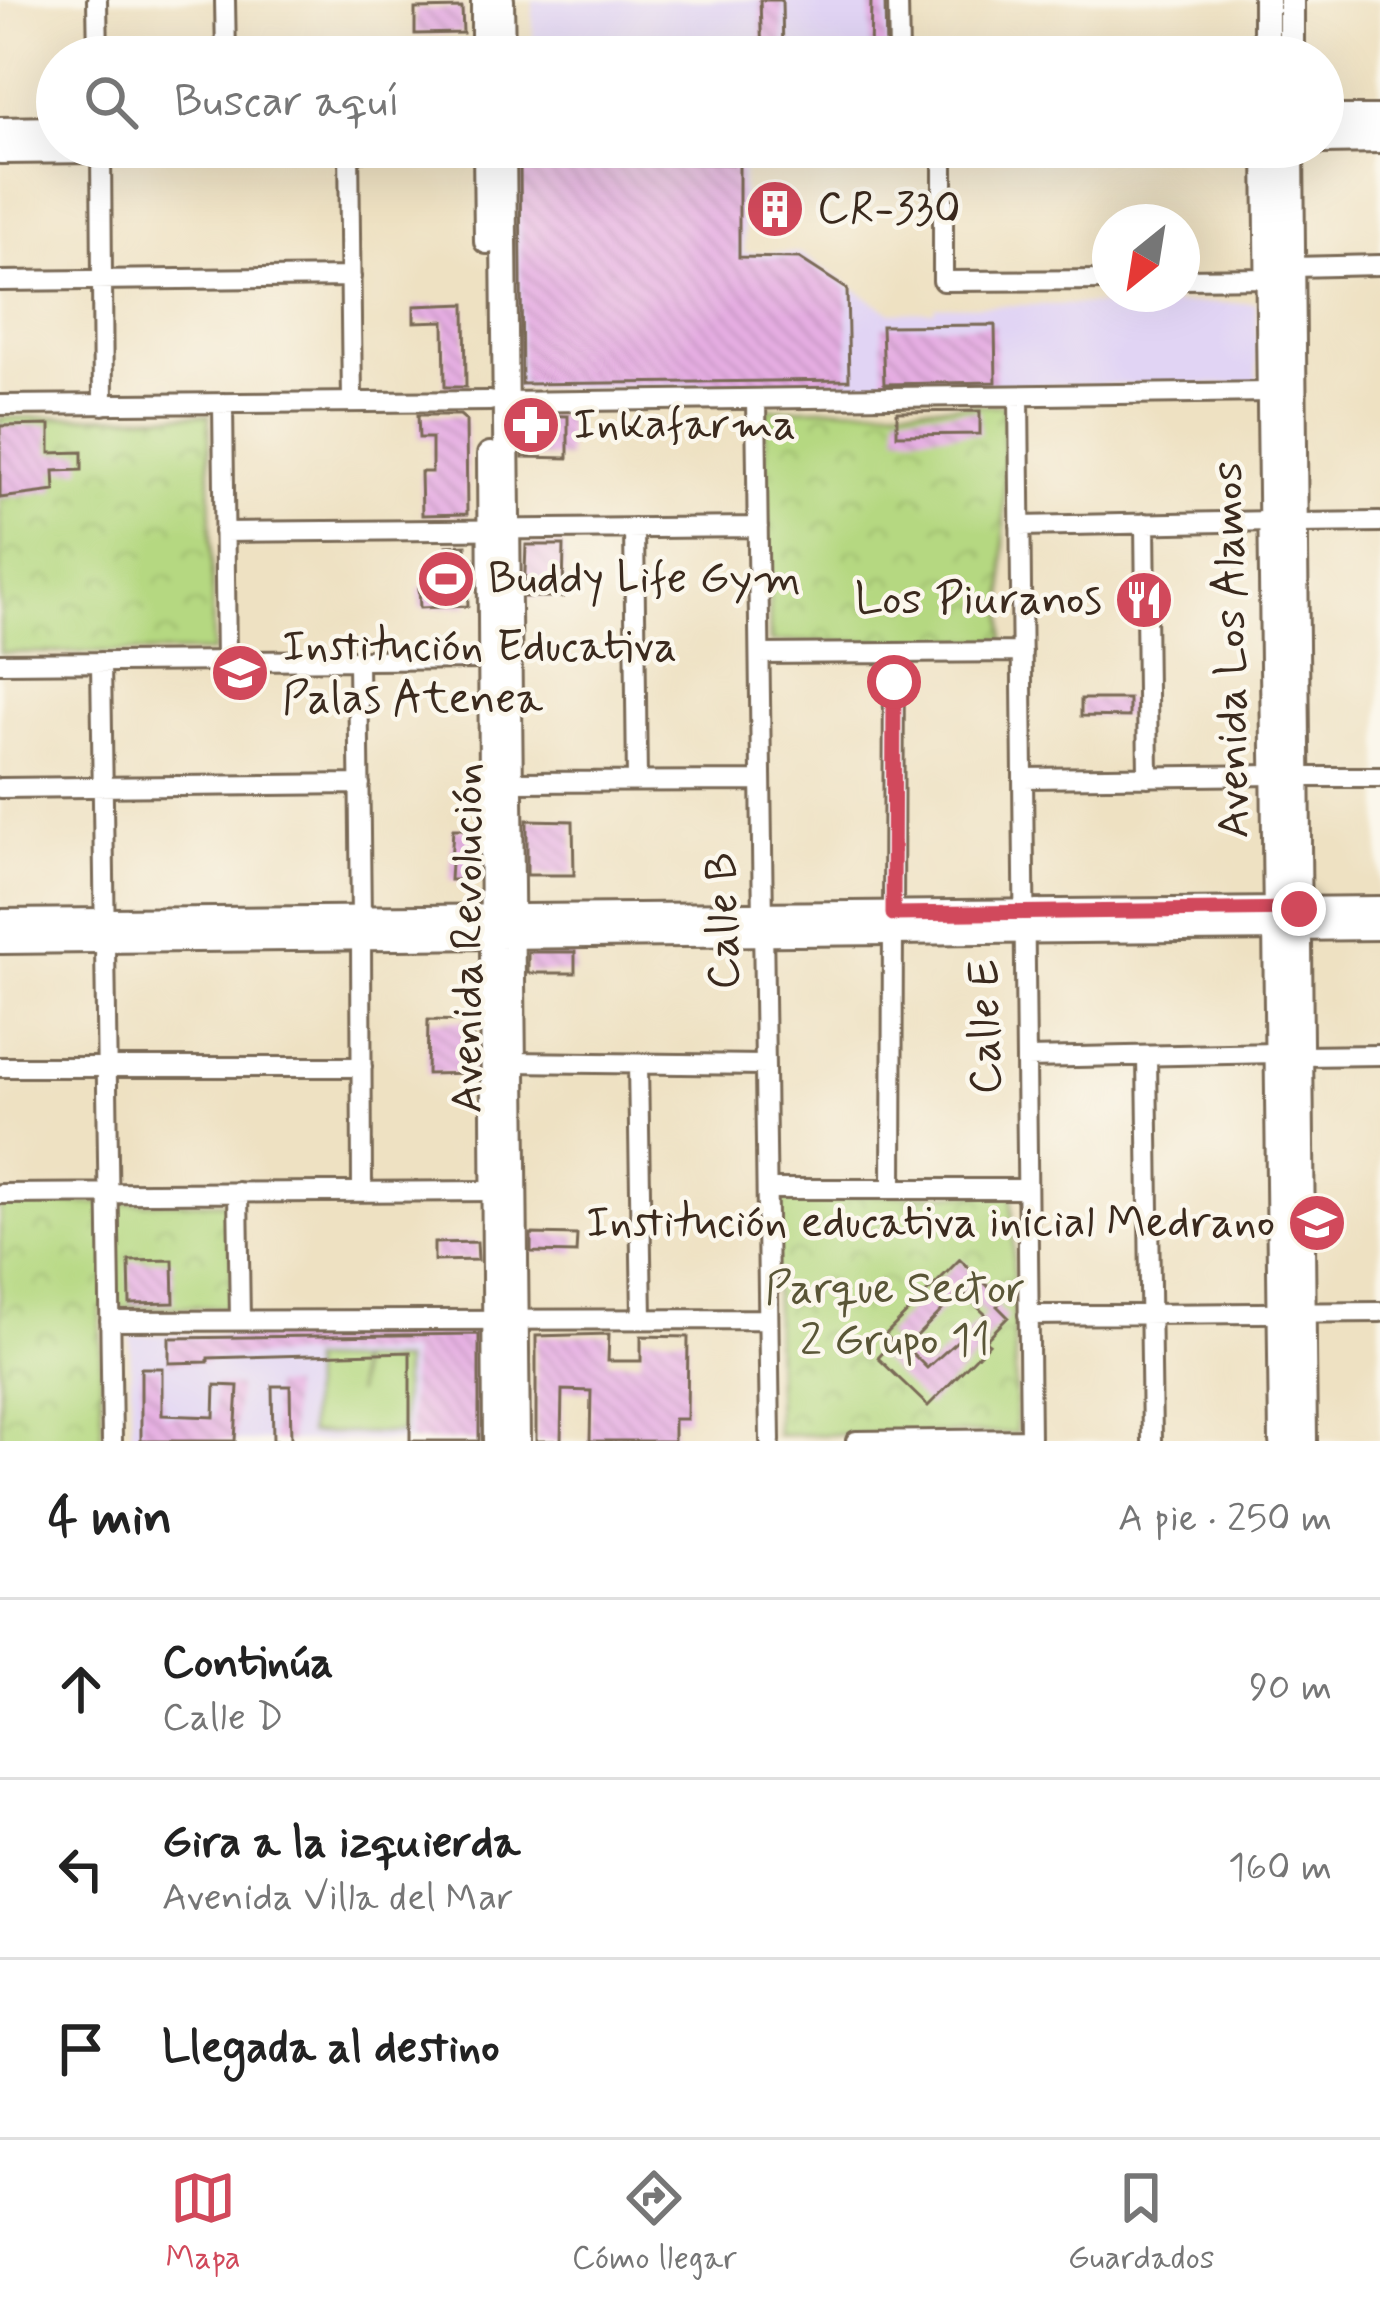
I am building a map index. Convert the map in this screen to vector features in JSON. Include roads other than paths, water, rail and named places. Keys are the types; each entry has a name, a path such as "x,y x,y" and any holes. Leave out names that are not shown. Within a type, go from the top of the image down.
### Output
{"street":[{"path":"98,0 98,36"},
{"path":"225,0 226,36"},
{"path":"484,0 484,36"},
{"path":"501,0 502,36"},
{"path":"898,0 899,36"},
{"path":"1266,0 1266,36"},
{"path":"1291,0 1291,36"},
{"path":"1344,118 1380,118"},
{"path":"0,130 36,129"},
{"path":"1344,141 1380,140"},
{"path":"0,151 36,151"},
{"path":"100,168 103,404"},
{"path":"350,168 352,402"},
{"name":"Avenida Revolución","path":"487,168 498,401"},
{"name":"Avenida Revolución","path":"503,168 498,529 508,782 494,1191 518,1441"},
{"path":"944,168 943,281 1092,280"},
{"name":"Avenida Los Alamos","path":"1267,168 1271,392 1284,522"},
{"name":"Avenida Los Alamos","path":"1292,168 1294,267 1284,522 1292,1313 1304,1441"},
{"path":"1294,267 1380,265"},
{"path":"0,281 351,277"},
{"path":"1200,279 1270,278"},
{"path":"0,405 1271,392"},
{"name":"Calle E","path":"1019,397 1030,1440"},
{"name":"Calle B","path":"756,400 770,1441"},
{"path":"223,404 226,661"},
{"path":"1020,526 1380,522"},
{"path":"1144,523 1148,777"},
{"path":"224,532 758,527"},
{"path":"634,528 637,782"},
{"name":"Avenida Revolución","path":"496,1441 505,1319 511,1062 490,659 498,529"},
{"path":"760,654 1022,652"},
{"path":"892,1189 894,653"},
{"path":"0,663 490,659"},
{"path":"358,660 362,1192"},
{"path":"101,662 112,1441"},
{"path":"1023,778 1380,777"},
{"path":"508,782 761,781"},
{"path":"0,788 360,784"},
{"path":"1288,919 1380,909"},
{"path":"0,922 105,930 1288,919 1380,927"},
{"path":"0,941 105,930"},
{"path":"1026,1058 1380,1055"},
{"path":"1147,1056 1151,1441"},
{"path":"511,1062 765,1065"},
{"path":"638,1064 642,1319"},
{"path":"0,1067 362,1067"},
{"path":"766,1189 1027,1189"},
{"path":"0,1194 494,1191"},
{"path":"238,1192 240,1320"},
{"path":"1028,1315 1380,1312"},
{"name":"Avenida Los Alamos","path":"1282,1441 1292,1313"},
{"path":"110,1321 768,1319"},
{"path":"856,1441 1030,1440"}],"place":[{"name":"CR-330","path":"775,209"},
{"name":"Inkafarma","path":"531,425"},
{"name":"Buddy Life Gym","path":"446,579"},
{"name":"Los Piuranos","path":"1144,600"},
{"name":"Institución Educativa Palas Atenea","path":"240,673"},
{"name":"Institución educativa inicial Medrano","path":"1317,1223"}],"park label":[{"name":"Parque Sector 2 Grupo 11","path":"895,1315"}]}
